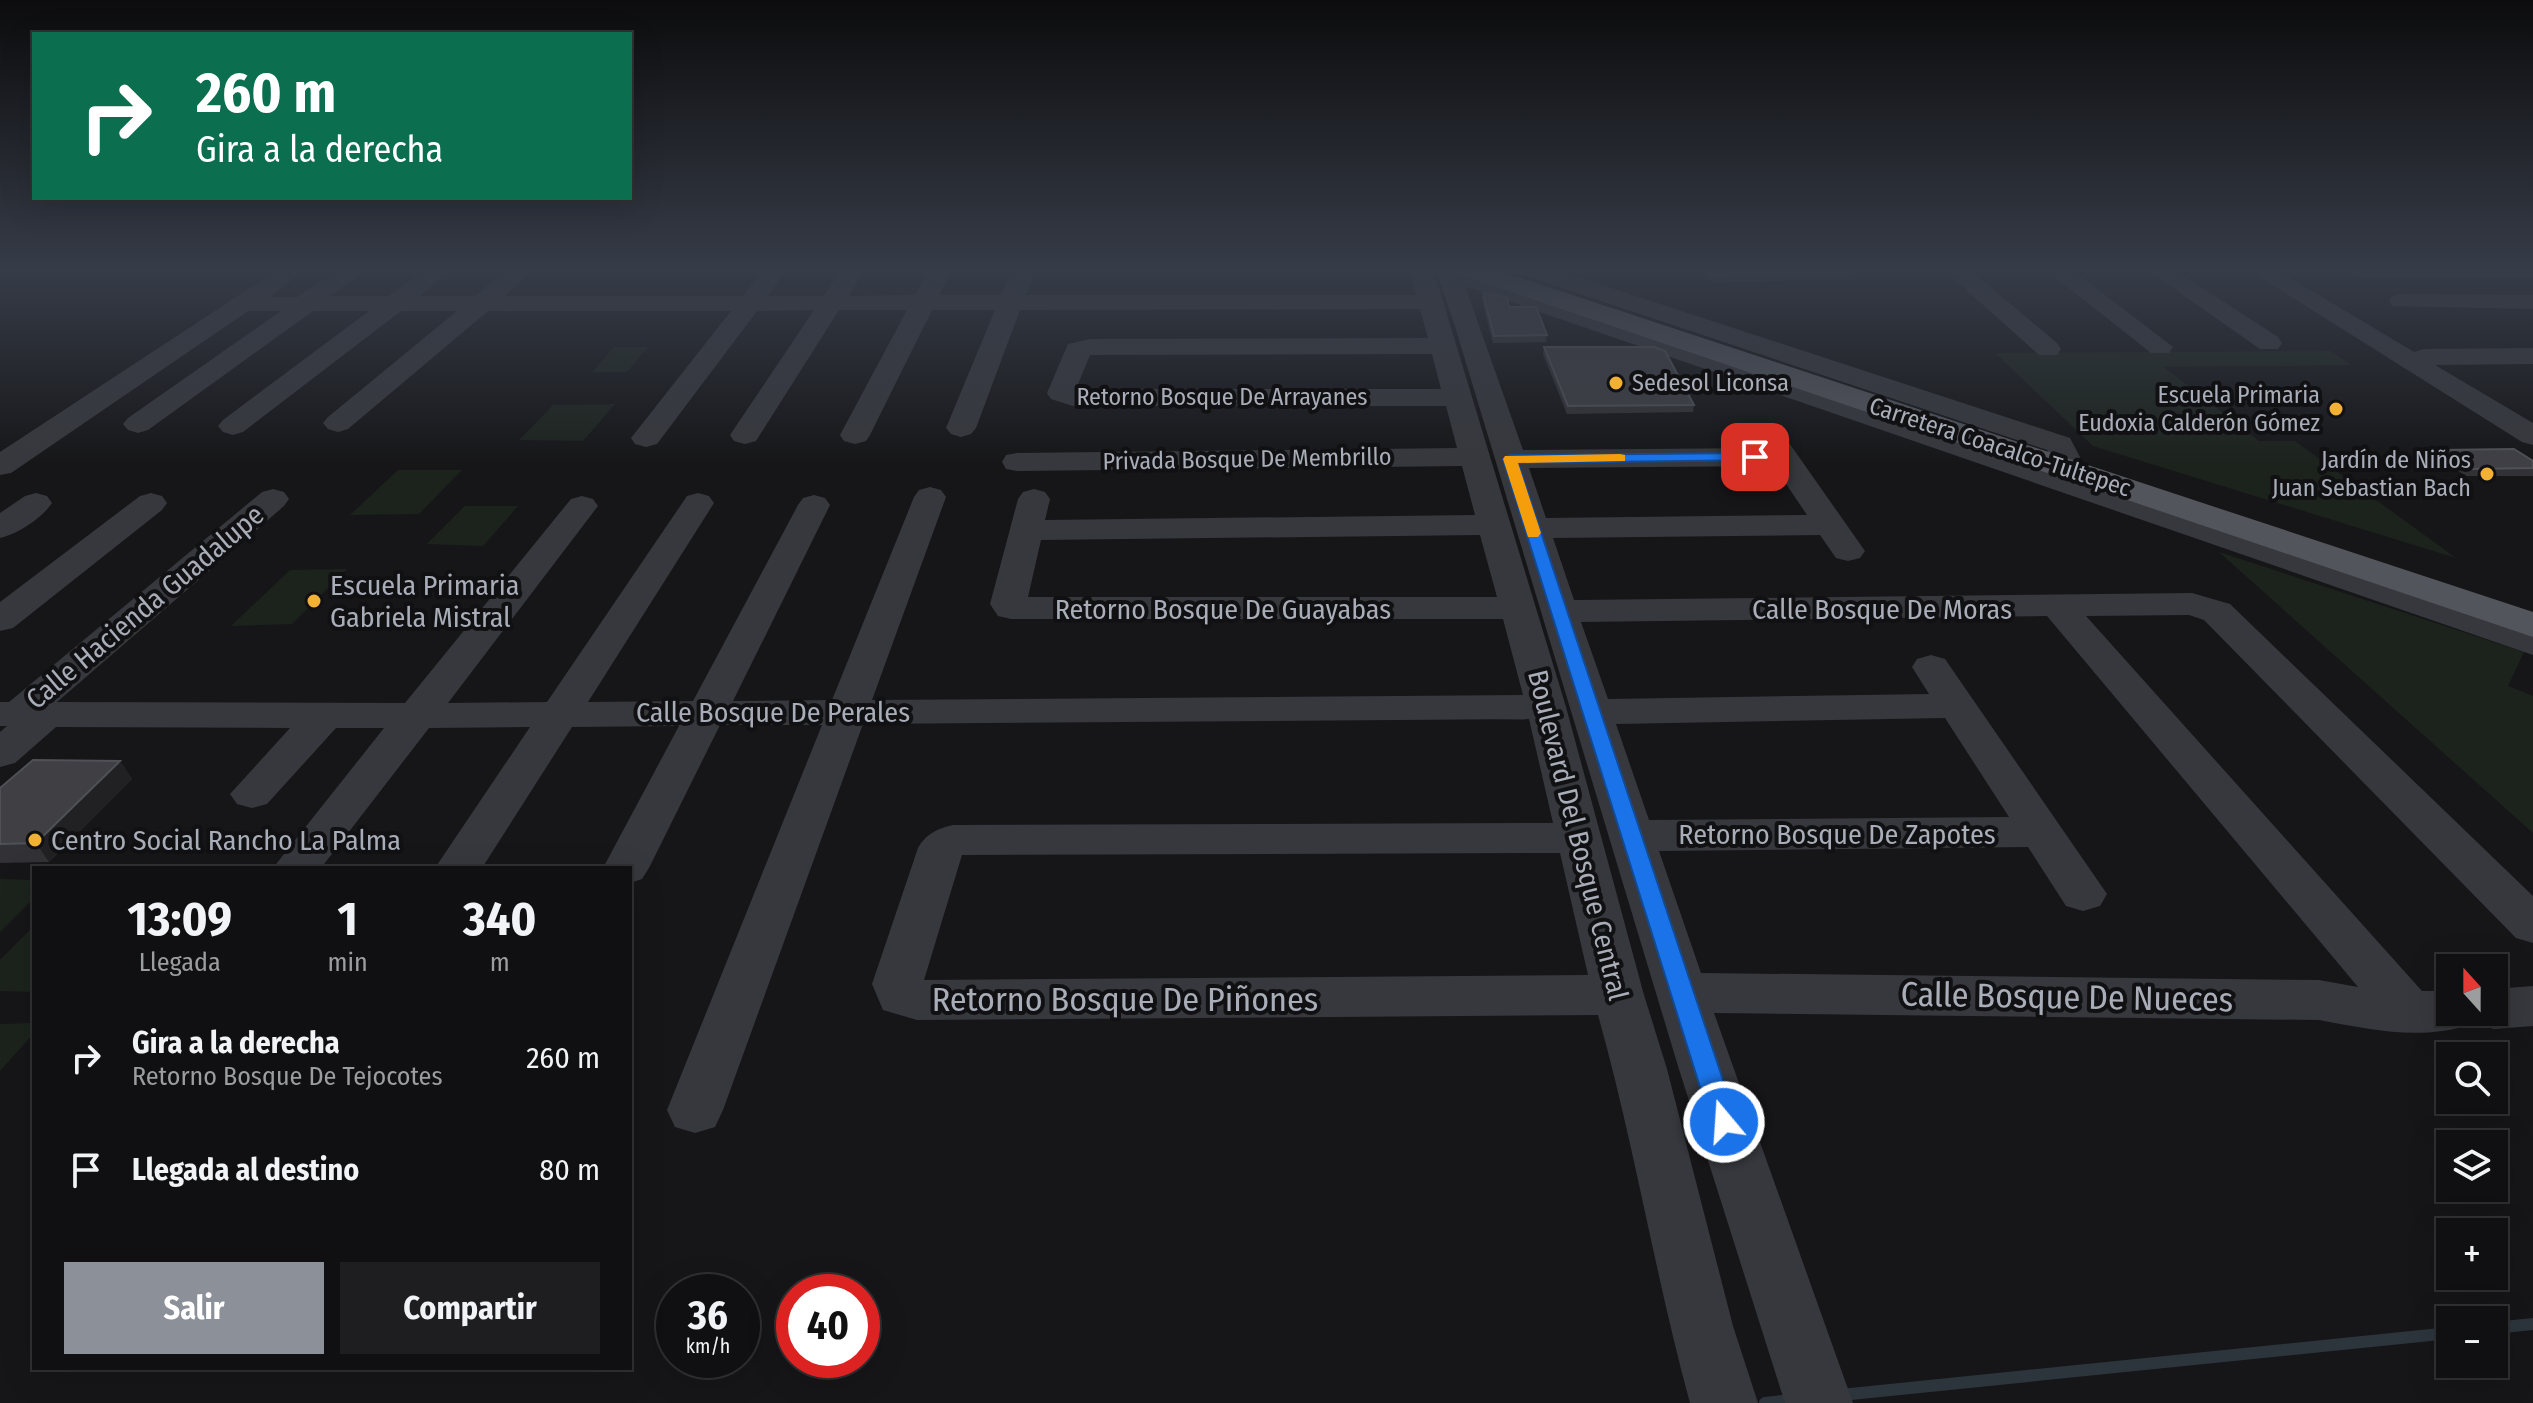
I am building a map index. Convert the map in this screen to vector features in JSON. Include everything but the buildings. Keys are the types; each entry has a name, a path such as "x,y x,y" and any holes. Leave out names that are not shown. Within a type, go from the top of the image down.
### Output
{"main road":[{"name":"Carretera Coacalco-Tultepec","path":"1577,334 2533,625"},
{"name":"Carretera Coacalco-Tultepec","path":"1692,334 2533,610"}],"street":[{"path":"6,462 196,334"},
{"path":"138,424 263,334"},
{"path":"233,426 353,334"},
{"path":"338,423 443,334"},
{"path":"646,438 726,334"},
{"path":"745,435 811,334"},
{"path":"855,435 907,334"},
{"path":"961,428 998,334"},
{"name":"Retorno Bosque De Arrayanes","path":"1174,334 1077,350 1061,393 1073,398 1458,397"},
{"name":"Boulevard Del Bosque Central","path":"1450,334 1458,397 1493,458"},
{"name":"Boulevard Del Bosque Central","path":"1456,334 1531,589 1590,712 1789,1321 1819,1403"},
{"path":"1575,334 2045,480 2533,644"},
{"path":"1727,334 2059,444 2065,457"},
{"path":"2031,334 2048,349"},
{"path":"2143,334 2160,347"},
{"path":"2256,334 2269,343"},
{"path":"2374,334 2533,436"},
{"path":"2380,334 2533,421"},
{"path":"2424,357 2533,356"},
{"path":"1765,429 1783,457"},
{"name":"Privada Bosque De Membrillo","path":"1017,462 1783,457"},
{"name":"Retorno Bosque De Guayabas","path":"1531,589 1021,610 1008,604 1030,514 1839,538 1783,457"},
{"path":"695,1110 930,497"},
{"name":"Calle Hacienda Guadalupe","path":"0,754 21,715 273,499"},
{"path":"0,528 36,503"},
{"path":"0,620 151,503"},
{"path":"459,866 698,503"},
{"path":"627,866 814,505"},
{"path":"298,866 582,506"},
{"name":"Boulevard Del Bosque Central","path":"1531,589 1546,707 1618,995 1640,1069 1701,1326 1724,1403"},
{"name":"Calle Bosque De Moras","path":"1531,589 2058,607 2192,604 2206,608 2217,612 2533,925"},
{"path":"2058,607 2197,765 2431,1012"},
{"path":"1931,667 2083,894"},
{"path":"1590,712 1959,706"},
{"name":"Calle Bosque De Perales","path":"21,715 325,716 1546,707"},
{"path":"252,794 325,716"},
{"name":"Retorno Bosque De Zapotes","path":"1633,836 2040,832"},
{"name":"Retorno Bosque De Piñones","path":"1579,838 953,840 941,848 897,984 901,996 917,1000 1618,995"},
{"name":"Calle Bosque De Nueces","path":"1683,993 2319,1000 2431,1012"},
{"path":"2508,1008 2533,1006"},
{"path":"1640,1069 1705,1066"}],"shaded area":[{"path":"614,347 648,347 627,372 592,372"},
{"path":"2330,351 2352,365 2164,367 2259,441 2295,441 2456,558 2093,446 1995,353"},
{"path":"615,404 583,441 519,440 553,405"},
{"path":"398,470 462,470 419,514 350,515"},
{"path":"465,506 518,506 483,546 427,544"},
{"path":"2219,552 2524,652 2508,686 2533,696 2533,833"},
{"path":"347,569 292,624 231,626 290,570"},
{"path":"0,879 32,880 32,900 0,932"},
{"path":"32,928 32,992 0,991 0,960"},
{"path":"32,1023 32,1035 0,1071 0,1024"}],"waterway":[{"path":"2508,1327 2533,1324"},
{"path":"1841,1395 2436,1334"},
{"path":"1765,1403 1792,1400"}],"slow traffic":[{"path":"1533,533 1510,459 1620,458"}],"place":[{"name":"Sedesol Liconsa","path":"1616,383"},
{"name":"Escuela Primaria Eudoxia Calderón Gómez","path":"2336,409"},
{"name":"Jardín de Niños Juan Sebastian Bach","path":"2487,474"},
{"name":"Escuela Primaria Gabriela Mistral","path":"314,601"},
{"name":"Centro Social Rancho La Palma","path":"35,840"}],"route":[{"path":"1724,1122 1510,459 1755,457"}]}
